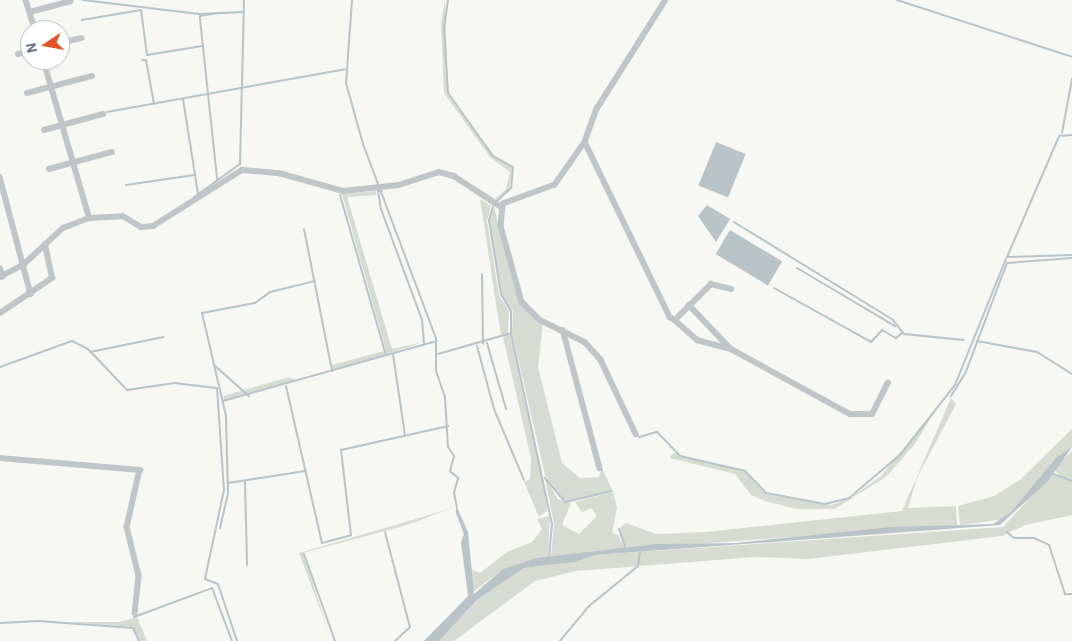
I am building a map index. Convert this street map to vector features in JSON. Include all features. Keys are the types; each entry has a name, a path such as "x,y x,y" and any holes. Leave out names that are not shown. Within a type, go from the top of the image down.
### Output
{"street":[{"path":"26,0 32,20"},
{"path":"501,207 518,197 555,186 585,142 596,109 666,0"},
{"path":"30,12 71,2"},
{"path":"70,41 81,38"},
{"path":"46,70 89,218"},
{"path":"27,93 92,76"},
{"path":"44,130 103,114"},
{"path":"585,142 668,314 697,340 731,349 862,417 872,414 888,383"},
{"path":"49,169 112,152"},
{"path":"0,268 1,276 24,264 63,228 89,218 123,216 141,227 153,226 242,170 279,173 334,191 406,184 432,171 446,173 501,207"},
{"path":"0,177 31,294"},
{"path":"501,207 501,226 522,302 535,317 585,342 601,360 636,434"},
{"path":"0,314 52,278 45,245"},
{"path":"675,320 710,284 731,289"},
{"path":"689,305 731,349"},
{"path":"563,330 600,468"},
{"path":"0,458 140,470 127,527 139,576 134,613"}],"shaded area":[{"path":"445,0 448,95 493,156 512,167 510,188 495,203 486,199 470,183 495,199 506,189 510,172 490,157 444,93 441,25"},
{"path":"716,142 746,154 728,198 698,186"},
{"path":"376,191 376,195 347,197 392,349 423,342 387,354 342,194"},
{"path":"480,199 491,206 487,221 499,295 509,311 508,333 501,336"},
{"path":"707,205 730,219 716,242 698,216"},
{"path":"494,207 518,297 543,323 538,367 562,463 580,478 599,477 602,468 612,490 601,495 566,502 545,475 512,332 513,311 502,297 490,221"},
{"path":"730,230 782,261 768,285 716,254"},
{"path":"510,333 543,477 547,511 539,517 524,482 530,479 531,458 503,337"},
{"path":"384,351 385,355 332,370 332,365"},
{"path":"289,377 296,380 224,400 223,396"},
{"path":"951,398 956,404 917,478 908,508 956,506 957,525 627,549 621,538 620,528 626,523 656,534 705,532 902,511"},
{"path":"943,399 914,445 887,476 835,509 796,509 765,501 751,495 735,474 670,458 673,453 745,472 766,494 831,505 849,499 881,476"},
{"path":"1072,429 1072,447 1005,519 960,525 958,506 994,496 1021,479"},
{"path":"1072,447 1047,482 1000,525 595,555 575,562 524,568 477,600 439,641 424,641 468,596 461,542 464,534 456,513 456,505 468,532 474,594 503,569 537,558 656,544 736,543 891,527 993,524 1011,512 1056,458"},
{"path":"1072,451 1072,480 1060,476 1053,468"},
{"path":"1052,474 1072,482 1072,515 1025,525 1002,536 808,559 755,557 576,571 535,581 454,641 439,641 477,600 524,568 575,562 595,555 1003,527"},
{"path":"545,478 558,499 571,503 562,525 579,534 597,516 591,508 582,512 575,502 613,492 617,507 612,533 618,535 625,550 551,557 554,524"},
{"path":"450,509 407,525 303,553 328,630 299,553"},
{"path":"550,516 548,557 503,569 472,593 471,569 480,573 507,552 532,542 542,529 537,519"},
{"path":"137,617 147,641 140,641 133,627 64,622 119,622"}],"waterway":[{"path":"83,0 199,14 244,12"},
{"path":"194,197 240,164 244,0"},
{"path":"352,0 346,83 363,144 436,338 436,371 445,397 448,447 454,456 450,471 458,478 454,493 457,507"},
{"path":"448,0 444,27 448,93 493,156 513,167 511,188 497,201"},
{"path":"897,0 1072,57"},
{"path":"82,20 141,10 147,55 202,46"},
{"path":"217,13 200,16 217,179"},
{"path":"142,60 146,60 154,104"},
{"path":"107,112 345,69"},
{"path":"1062,133 1072,79"},
{"path":"183,99 198,194"},
{"path":"1007,257 1059,136 1072,135"},
{"path":"126,185 194,175"},
{"path":"382,191 378,191 381,209 422,320 424,345"},
{"path":"340,195 386,355"},
{"path":"493,207 489,220 501,294 511,311 511,333 552,524 549,559"},
{"path":"734,222 893,320 904,334 964,340"},
{"path":"304,229 332,371"},
{"path":"1007,257 1072,255"},
{"path":"951,396 965,374 1007,263 1072,258"},
{"path":"639,437 657,432 680,456 745,471 766,493 825,504 849,498 901,454 955,385 1006,259"},
{"path":"797,268 895,326"},
{"path":"482,274 483,344"},
{"path":"220,528 228,494 226,416 202,313 255,303 270,292 315,281"},
{"path":"774,288 871,342 882,330 896,338 902,333"},
{"path":"438,354 511,333"},
{"path":"90,352 163,337"},
{"path":"0,367 72,341 88,349 127,390 174,383 217,388 224,490 205,579 218,584 237,641"},
{"path":"223,401 437,341"},
{"path":"977,341 1037,352 1072,374"},
{"path":"487,343 506,409"},
{"path":"477,346 494,409 524,480"},
{"path":"393,354 405,435"},
{"path":"214,365 249,396"},
{"path":"286,386 322,543 351,535 341,450 448,426"},
{"path":"228,483 305,471"},
{"path":"1051,473 1072,481"},
{"path":"545,478 565,502 612,491"},
{"path":"245,481 247,565"},
{"path":"619,529 626,550"},
{"path":"385,532 410,627 395,641"},
{"path":"1007,532 1014,538 1034,538 1049,545 1065,594 1072,594"},
{"path":"560,641 589,606 638,566 640,552"},
{"path":"304,554 335,641"},
{"path":"134,617 212,588 232,641"},
{"path":"0,623 38,621 133,628 139,641"}]}
